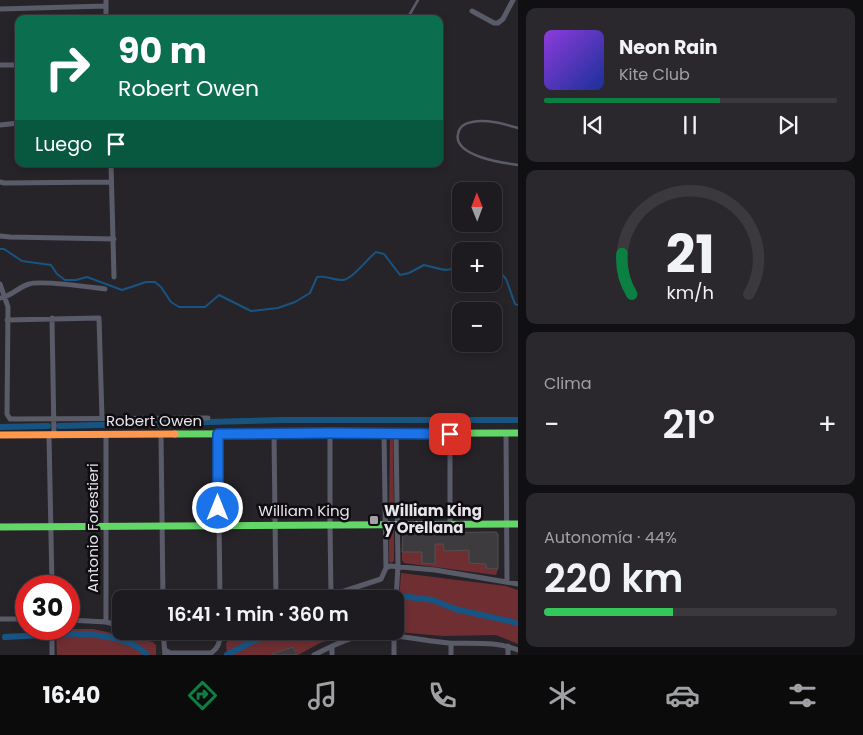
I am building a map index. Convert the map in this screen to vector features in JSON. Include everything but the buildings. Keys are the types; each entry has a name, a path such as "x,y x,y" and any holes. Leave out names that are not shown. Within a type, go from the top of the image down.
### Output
{"street":[{"path":"472,11 494,23 498,23 513,0"},
{"path":"0,9 106,3"},
{"path":"0,65 15,65"},
{"path":"0,125 15,123"},
{"path":"111,167 114,276"},
{"path":"0,182 111,182"},
{"path":"0,236 10,238 114,239"},
{"path":"0,284 2,298 8,308 7,414 10,419 208,418"},
{"path":"2,298 29,284 105,289"},
{"path":"52,318 54,419 51,436 52,575"},
{"path":"7,320 99,318 102,418"},
{"path":"330,433 331,590"},
{"name":"Robert Owen","path":"0,435 518,433"},
{"path":"218,434 220,590"},
{"path":"274,434 276,590"},
{"path":"347,590 382,579 386,568 384,434"},
{"path":"396,434 398,566 397,590"},
{"path":"450,434 450,525"},
{"path":"506,434 507,582"},
{"name":"Antonio Forestieri","path":"106,435 106,622"},
{"path":"161,435 163,590"},
{"name":"William King","path":"0,527 518,524"},
{"path":"386,568 398,566 435,570 518,584"},
{"path":"0,619 15,619"},
{"path":"80,621 112,624"},
{"path":"404,635 451,643 495,644 518,650"},
{"path":"52,640 52,655"},
{"path":"165,652 211,653 216,649 220,640"},
{"path":"314,655 348,640"},
{"path":"394,640 394,655"},
{"path":"451,643 451,655"},
{"path":"332,646 332,655"},
{"path":"508,646 508,655"}],"lane":[{"path":"409,15 418,0"},
{"path":"518,128 492,122 471,122 460,128 458,134 461,146 472,154 489,160 518,165"}],"shaded area":[{"path":"390,438 393,440 394,514 392,516 389,514"},
{"path":"391,528 394,530 394,561 391,563 389,561 389,530"},
{"path":"422,536 422,563 435,564 435,544 443,544 444,551 469,550 487,545 486,568 498,569 496,575 404,563 402,552 417,552"},
{"path":"401,573 506,586 518,590 518,644 496,635 443,636 404,633 404,590 400,590"},
{"path":"80,629 93,629 112,633 112,640 144,640 153,642 156,645 156,655 57,655 56,640 80,640"},
{"path":"329,640 298,655 293,647 280,652 281,655 227,655 226,643 228,641"}],"waterway":[{"path":"0,249 4,249 22,261 51,265 57,274 65,280 87,277 122,290 146,282 155,282 161,287 171,302 179,307 205,307 219,295 251,311 278,308 295,302 310,293 317,277 338,280 346,279 355,273 376,252 384,254 400,275 409,273 424,265 446,270 452,269"},
{"path":"502,274 506,279 515,304 518,305"},
{"path":"59,426 282,420 518,420"},
{"path":"0,427 48,426"},
{"path":"404,596 433,600 455,609 518,623"},
{"path":"80,634 118,639 139,648 147,655"},
{"path":"5,637 15,636"},
{"path":"227,655 257,640"}],"traffic: fast":[{"path":"175,434 518,433"},
{"path":"0,527 518,524"}],"traffic: slow":[{"path":"0,435 175,434"}],"place":[{"name":"William King y Orellana","path":"374,520"}],"route":[{"path":"218,508 218,434 450,434"}]}
